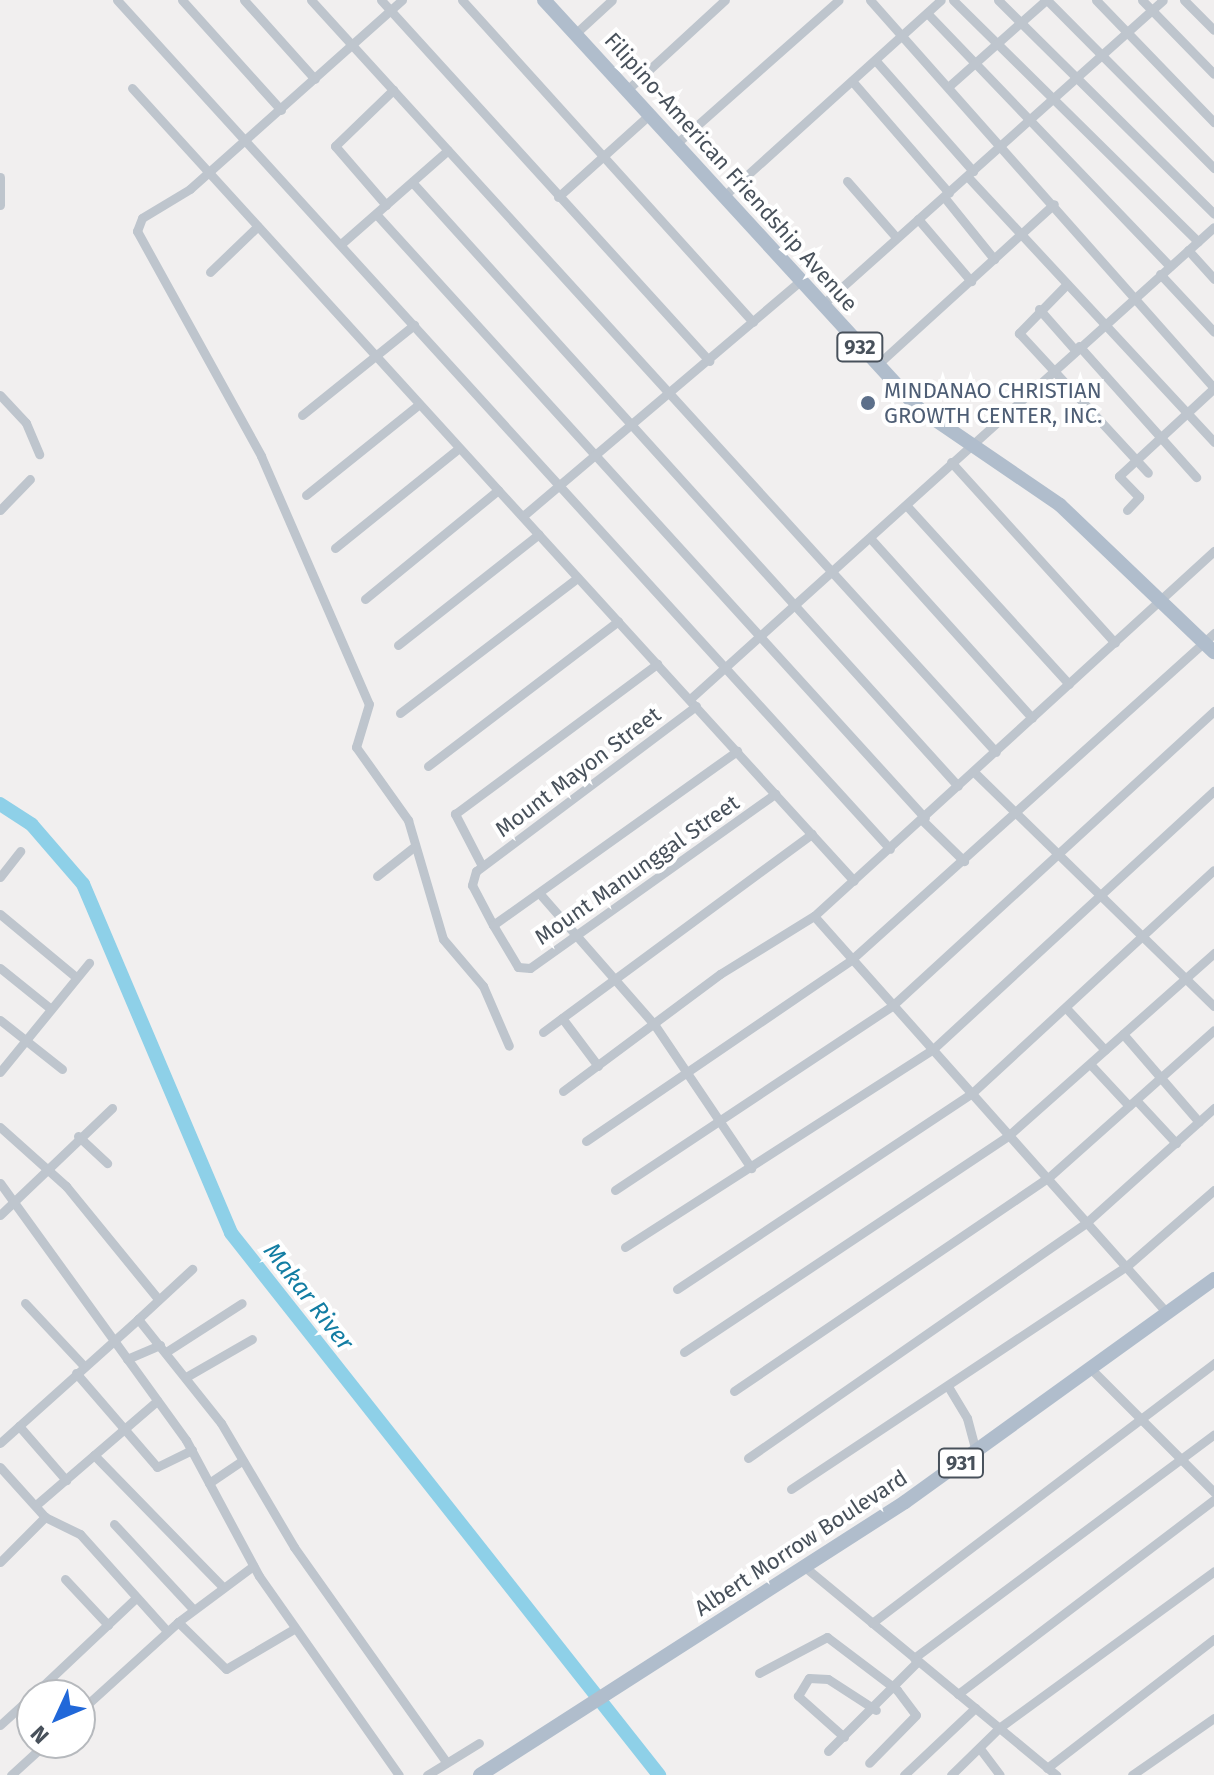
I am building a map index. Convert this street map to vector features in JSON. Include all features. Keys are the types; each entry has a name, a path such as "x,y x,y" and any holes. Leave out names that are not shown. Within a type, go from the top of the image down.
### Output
{"main road":[{"name":"Filipino-American Friendship Avenue","path":"544,0 918,408 1060,505 1160,600 1211,642"},
{"name":"Albert Morrow Boulevard","path":"484,1773 806,1568 976,1452 1214,1279"}],"street":[{"path":"117,0 890,849"},
{"path":"182,0 281,110"},
{"path":"244,0 315,79"},
{"path":"311,0 996,752"},
{"path":"381,0 709,361"},
{"path":"402,0 246,141 209,172 142,218 139,237 265,464 369,704 356,747 408,820 443,939 483,986 509,1046"},
{"path":"462,0 753,322"},
{"path":"575,34 612,0"},
{"path":"627,90 725,0"},
{"path":"676,144 839,0"},
{"path":"870,0 1214,388 1119,476 1139,497 1127,510"},
{"path":"724,196 905,37 941,0"},
{"path":"953,0 1198,242"},
{"path":"998,0 1214,214"},
{"path":"948,87 1047,0 1214,168"},
{"path":"1096,0 1214,122"},
{"path":"1142,0 1214,74"},
{"path":"822,305 1163,0"},
{"path":"1184,0 1214,30"},
{"path":"927,13 1028,122 1170,266"},
{"path":"876,61 1020,235 1214,442"},
{"path":"852,81 994,259"},
{"path":"132,88 854,881"},
{"path":"386,205 335,146 393,90"},
{"path":"558,197 649,115"},
{"path":"341,244 448,150"},
{"path":"0,177 0,205"},
{"path":"847,181 896,237"},
{"path":"412,182 958,786"},
{"path":"877,365 1054,204"},
{"path":"376,214 964,861"},
{"path":"918,219 971,281"},
{"path":"210,272 258,226"},
{"name":"Mount Mayon Street","path":"482,866 693,702 725,667 870,538 968,445 1214,227"},
{"path":"1188,250 1214,279"},
{"path":"1160,274 1214,332"},
{"path":"523,516 800,281"},
{"path":"1067,284 1039,309 1019,333 1148,473"},
{"path":"1039,309 1196,477"},
{"path":"302,415 414,325"},
{"path":"0,395 26,423 39,454"},
{"path":"306,495 419,404"},
{"path":"335,548 459,448"},
{"path":"951,462 1115,643"},
{"path":"0,510 30,479"},
{"path":"365,599 498,490"},
{"path":"906,505 1069,684"},
{"path":"398,645 539,534"},
{"path":"870,538 1032,718"},
{"path":"563,1091 654,1024 814,916 1214,551"},
{"path":"400,713 577,578"},
{"path":"428,766 618,621"},
{"path":"586,1141 851,960 1211,642"},
{"path":"657,664 455,814 482,866 472,885 493,925 737,751"},
{"path":"615,1190 892,1006 1214,711"},
{"path":"974,772 1014,817 1214,1006"},
{"path":"625,1247 932,1050 1214,791"},
{"name":"Mount Manunggal Street","path":"493,925 525,970 775,794"},
{"path":"543,1032 812,834"},
{"path":"377,876 415,846"},
{"path":"0,877 20,851"},
{"path":"677,1289 971,1094 1214,870"},
{"path":"540,894 654,1024 751,1168"},
{"path":"0,914 76,977"},
{"path":"814,916 1008,1136 1128,1265 1167,1313"},
{"path":"684,1352 1008,1136 1214,953"},
{"path":"0,1072 89,963"},
{"path":"0,968 51,1009"},
{"path":"1066,1008 1105,1050"},
{"path":"562,1018 598,1066"},
{"path":"0,1020 62,1069"},
{"path":"734,1391 1048,1178 1214,1030"},
{"path":"1123,1034 1199,1122"},
{"path":"1090,1064 1176,1143"},
{"path":"0,1215 50,1168 78,1136 112,1108"},
{"path":"748,1458 1087,1222 1214,1108"},
{"path":"0,1127 50,1168 158,1299"},
{"path":"78,1136 107,1163"},
{"path":"0,1183 17,1201 192,1450 253,1566 294,1629 399,1775"},
{"path":"791,1489 949,1388 1128,1265 1214,1190"},
{"path":"0,1443 192,1269"},
{"path":"25,1303 157,1467 192,1450"},
{"path":"127,1359 163,1349 242,1303"},
{"path":"138,1319 186,1377 446,1762"},
{"path":"186,1377 252,1339"},
{"path":"872,1623 1214,1363"},
{"path":"1091,1369 1214,1492"},
{"path":"949,1388 967,1418 976,1452"},
{"path":"36,1505 157,1401"},
{"path":"19,1426 66,1480"},
{"path":"828,1751 897,1690 916,1660 1214,1434"},
{"path":"94,1455 223,1587"},
{"path":"209,1483 242,1461"},
{"path":"0,1467 45,1517 73,1528 167,1631"},
{"path":"958,1694 1214,1500"},
{"path":"0,1562 45,1517"},
{"path":"114,1524 193,1609"},
{"path":"96,1696 193,1609 253,1566"},
{"path":"806,1568 1053,1773 1214,1639"},
{"path":"951,1775 981,1750 999,1728 1214,1571"},
{"path":"65,1579 108,1625"},
{"path":"49,1679 136,1598"},
{"path":"178,1622 226,1669 294,1629"},
{"path":"759,1673 824,1637 897,1690 916,1715 869,1763"},
{"path":"844,1737 798,1696 809,1678 828,1679 876,1710"},
{"path":"904,1775 975,1708"},
{"path":"0,1725 16,1710"},
{"path":"1132,1775 1214,1718"},
{"path":"427,1775 479,1743"},
{"path":"981,1750 1000,1775"},
{"path":"11,1775 28,1759"}],"waterway":[{"name":"Makar River","path":"0,804 32,825 83,884 231,1233 659,1775"}],"place":[{"name":"MINDANAO CHRISTIAN GROWTH CENTER, INC.","path":"868,403"}]}
